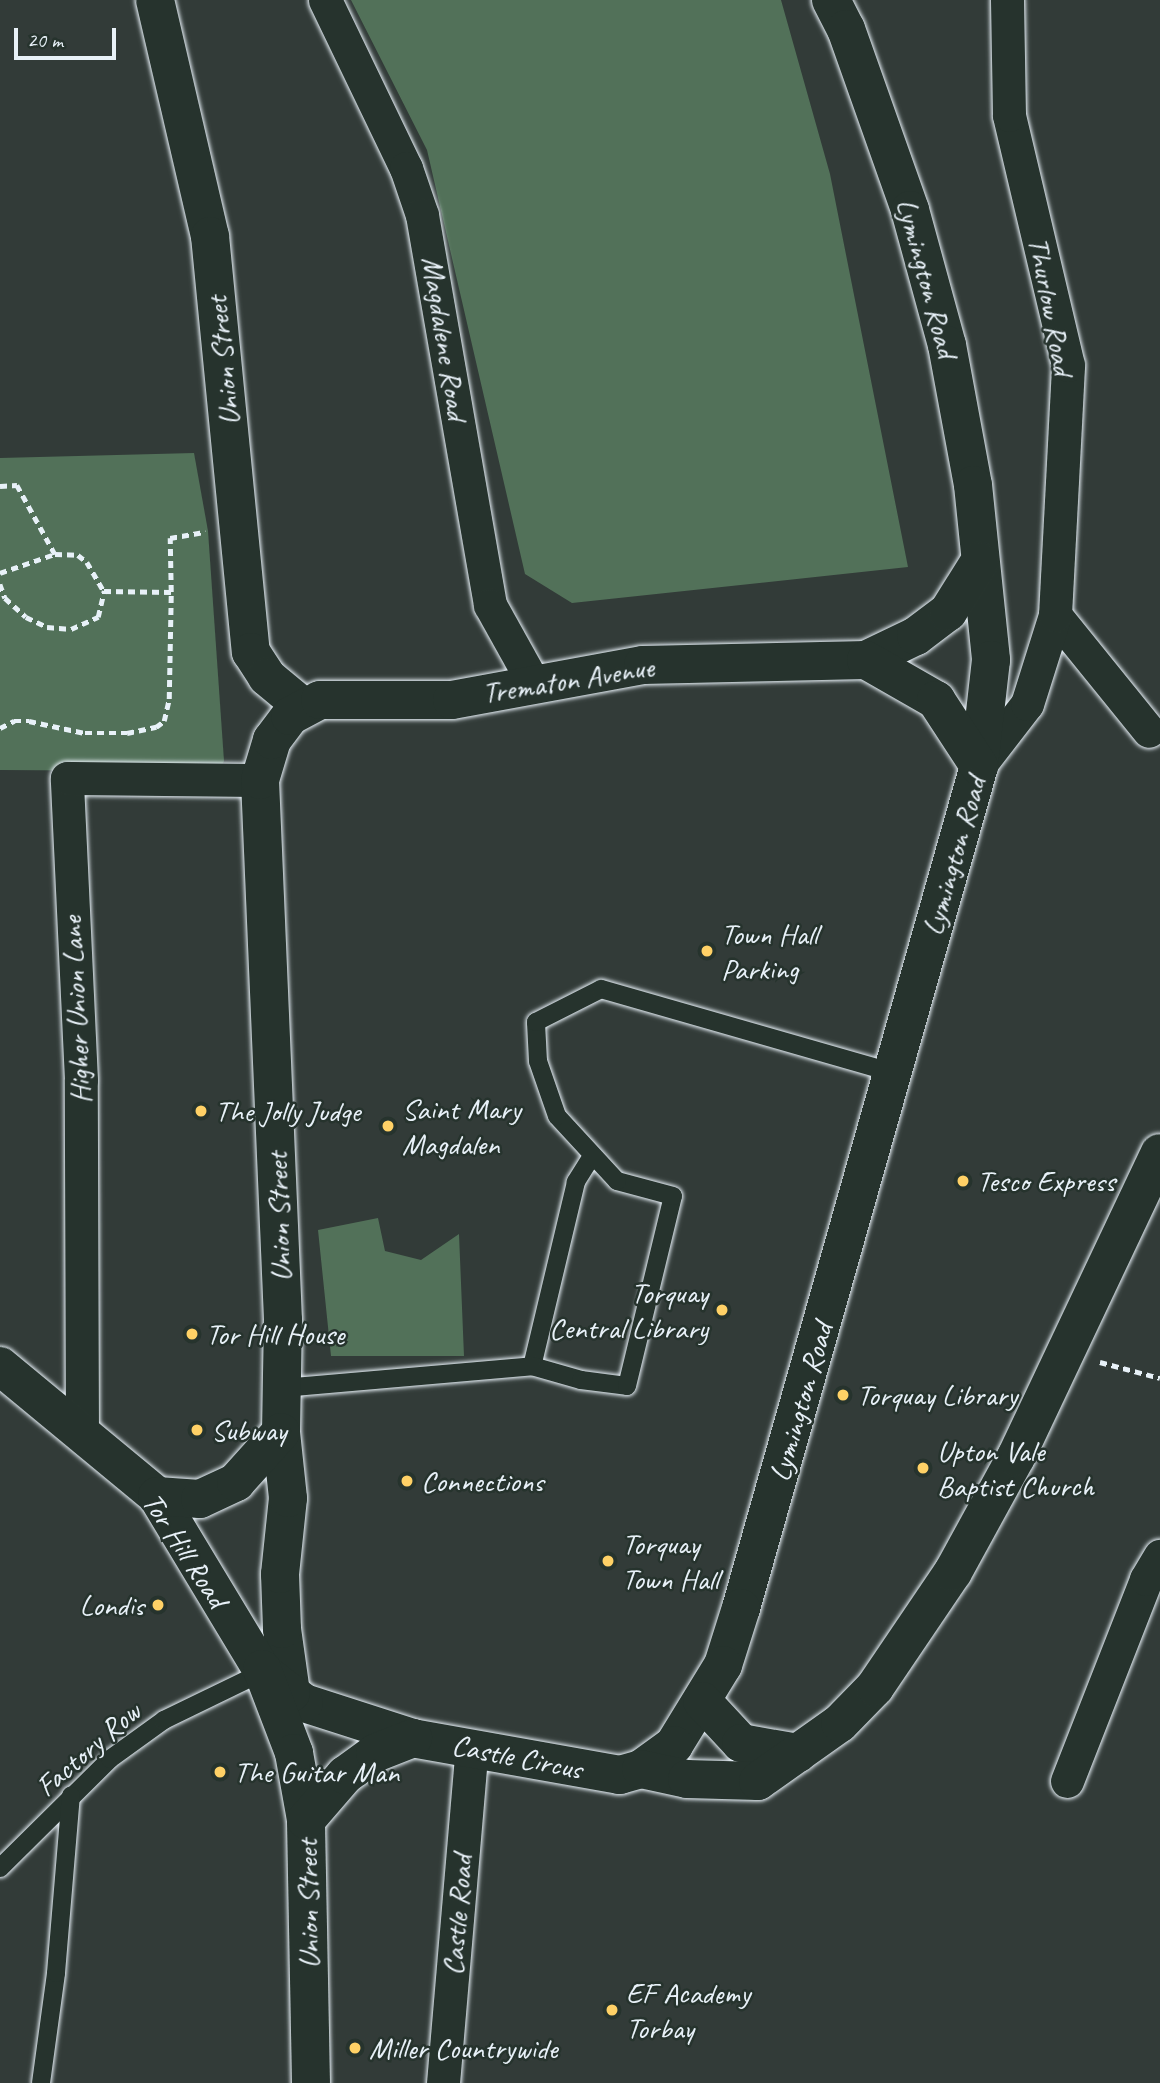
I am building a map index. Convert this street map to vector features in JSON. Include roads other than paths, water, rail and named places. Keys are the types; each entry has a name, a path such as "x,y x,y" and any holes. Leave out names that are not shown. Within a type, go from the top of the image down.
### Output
{"street":[{"name":"Union Street","path":"155,0 210,236 251,652 291,717 260,780 283,1388 281,1432 288,1498 280,1574 286,1689"},
{"name":"Lymington Road","path":"702,1701 723,1665 741,1608 979,766 991,660 973,485 947,345 910,210 846,29 831,0"},
{"name":"Thurlow Road","path":"979,766 1027,705 1055,615 1068,365 1009,115 1007,0"},
{"name":"Magdalene Road","path":"324,4 406,168 422,215 452,368 469,505 490,605 534,684"},
{"name":"Trematon Avenue","path":"291,717 320,700 452,700 643,665 866,660 916,636 948,612 980,561"},
{"path":"1055,615 1149,731"},
{"path":"866,660 936,700 979,766"},
{"name":"Higher Union Lane","path":"82,1436 81,1080 67,778 260,780"},
{"path":"641,1769 709,1782 758,1781 849,1714 912,1635 1016,1457 1160,1153"},
{"name":"Tor Hill Road","path":"0,1366 157,1496 286,1689"},
{"path":"157,1496 201,1499 236,1482 281,1432"},
{"path":"1067,1780 1155,1572"},
{"path":"286,1689 306,1820"},
{"name":"Castle Circus","path":"286,1689 413,1738 620,1775 641,1769 674,1745 702,1701"},
{"path":"702,1701 741,1743 798,1753"},
{"name":"Union Street","path":"311,2083 306,1820 345,1774 375,1753 413,1738"},
{"name":"Castle Road","path":"443,2083 472,1748"}],"lane":[{"path":"283,1388 532,1366 626,1386 673,1196 617,1181 557,1115 538,1061 536,1022 601,989 893,1073"},
{"path":"532,1366 576,1182 593,1156"},
{"name":"Factory Row","path":"0,1868 110,1759 164,1720 286,1689"},
{"path":"41,2083 57,1973 71,1796"}],"place":[{"name":"Town Hall Parking","path":"707,951"},
{"name":"The Jolly Judge","path":"201,1111"},
{"name":"Saint Mary Magdalen","path":"388,1126"},
{"name":"Tesco Express","path":"963,1181"},
{"name":"Torquay Central Library","path":"722,1310"},
{"name":"Tor Hill House","path":"192,1334"},
{"name":"Torquay Library","path":"843,1395"},
{"name":"Subway","path":"197,1430"},
{"name":"Upton Vale Baptist Church","path":"923,1468"},
{"name":"Connections","path":"407,1481"},
{"name":"Torquay Town Hall","path":"608,1561"},
{"name":"Londis","path":"158,1605"},
{"name":"The Guitar Man","path":"220,1772"},
{"name":"EF Academy Torbay","path":"612,2010"},
{"name":"Miller Countrywide","path":"355,2048"}]}
